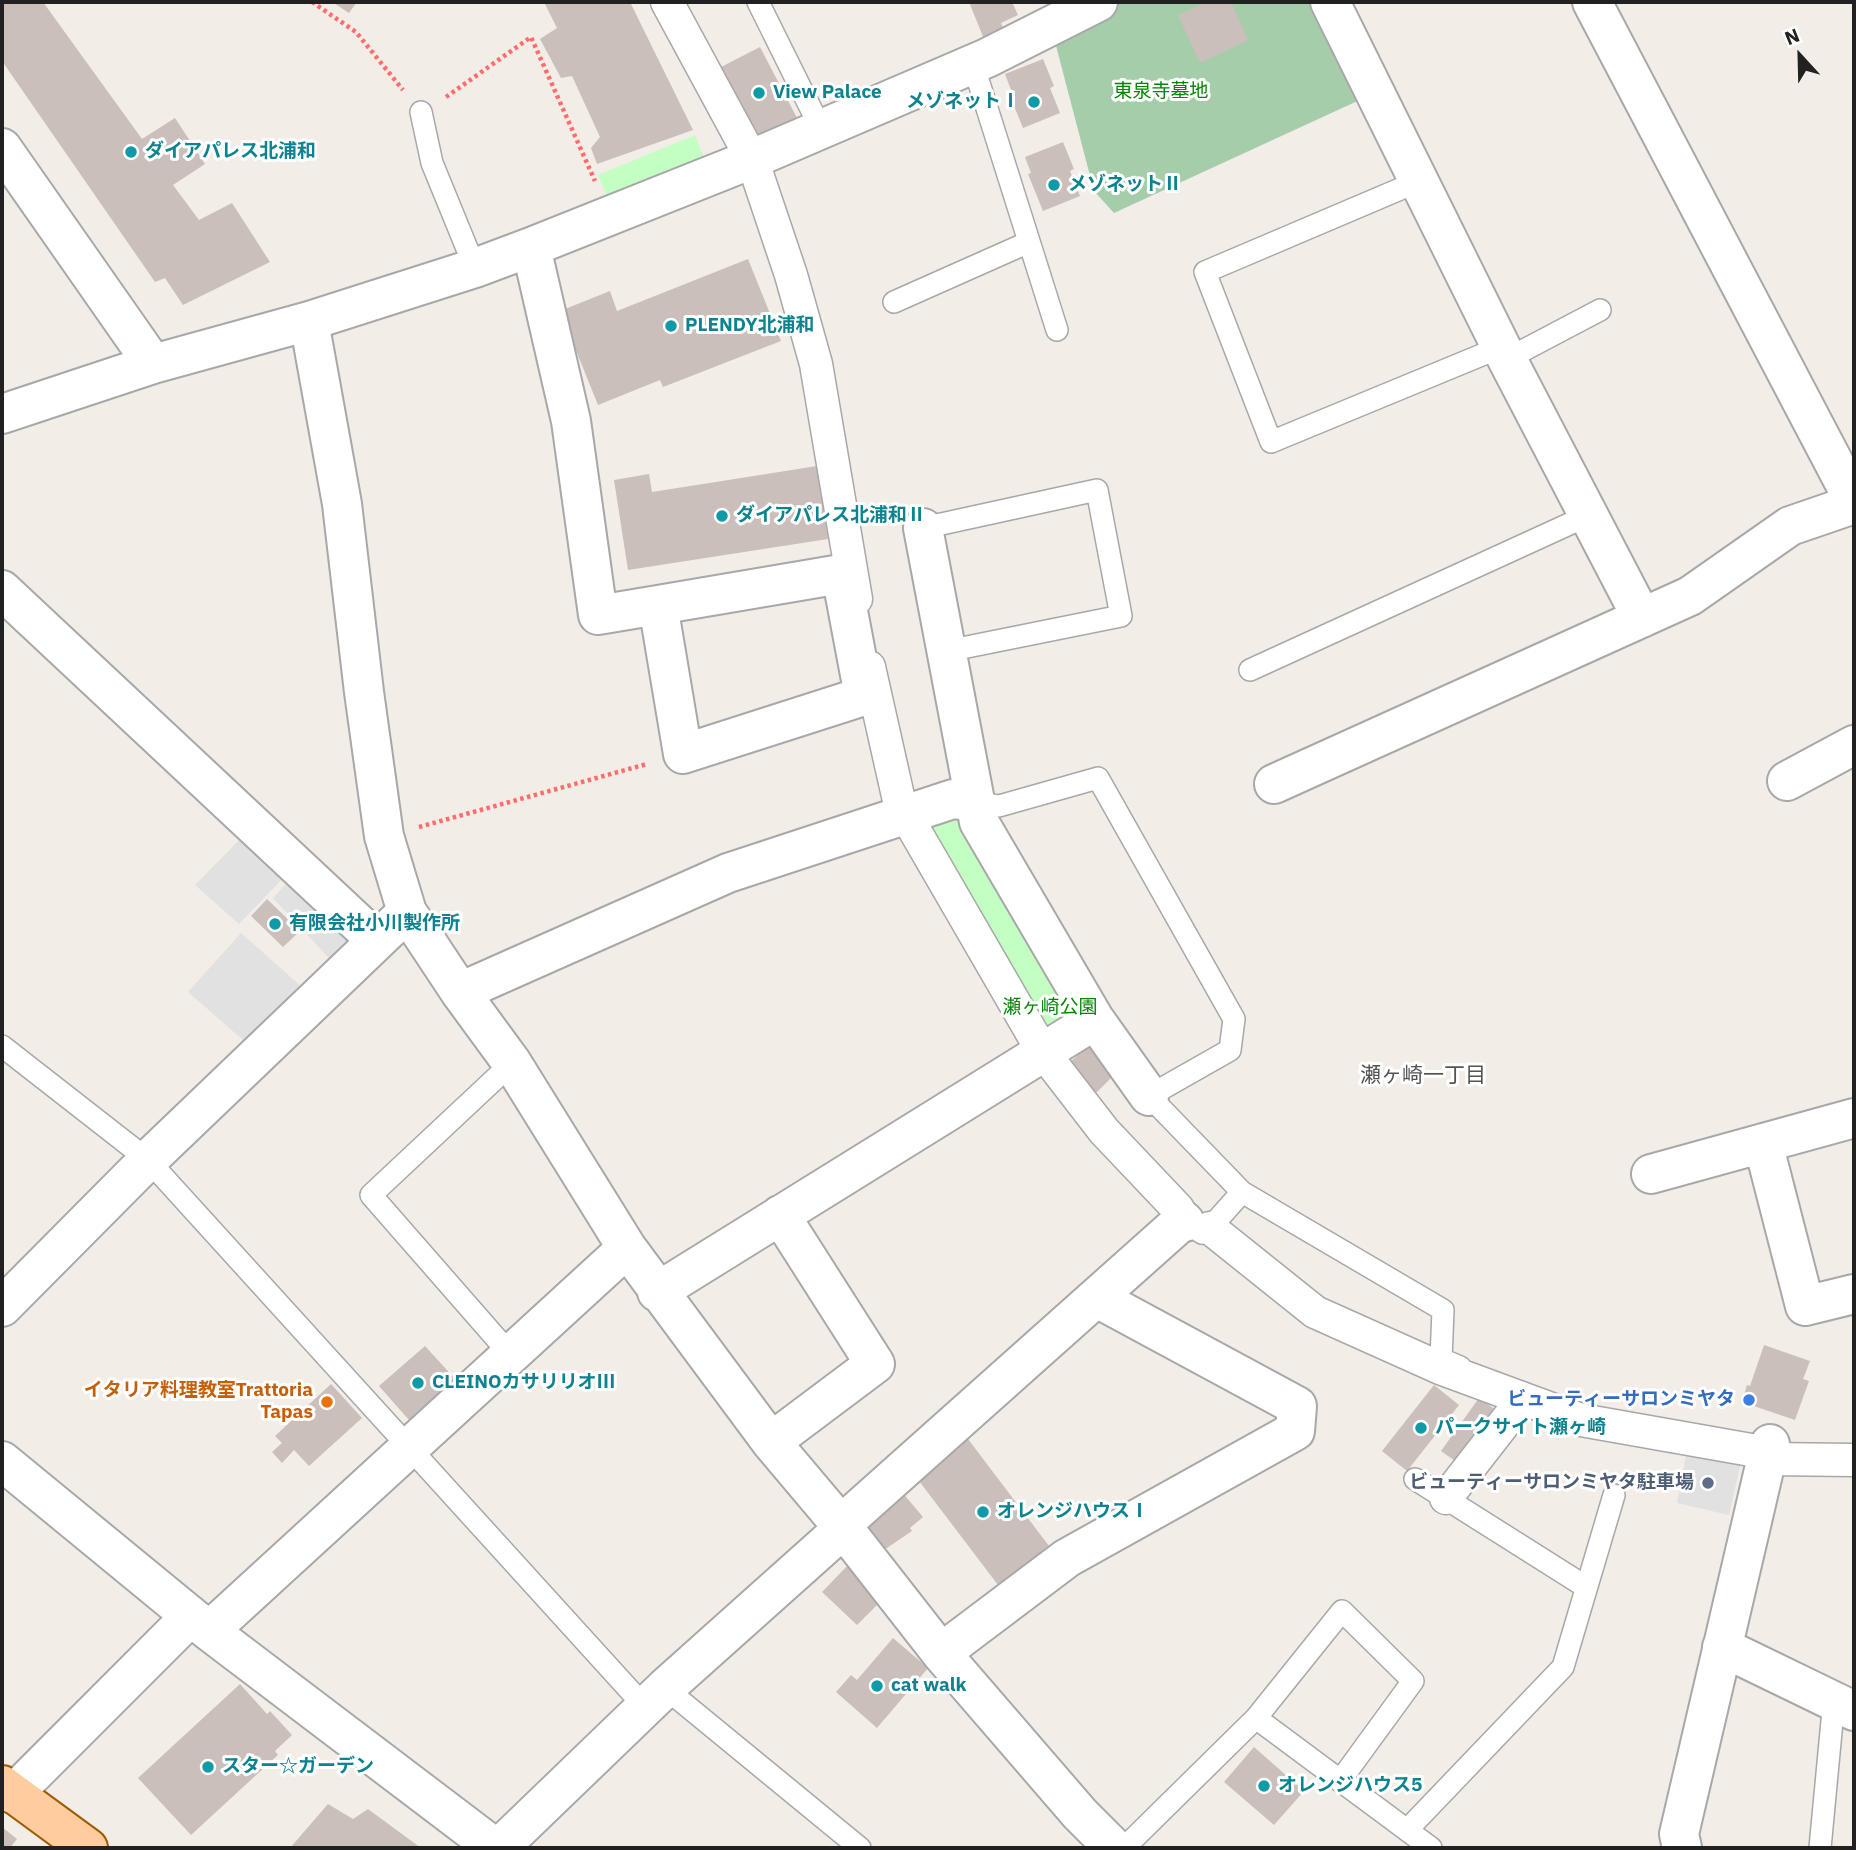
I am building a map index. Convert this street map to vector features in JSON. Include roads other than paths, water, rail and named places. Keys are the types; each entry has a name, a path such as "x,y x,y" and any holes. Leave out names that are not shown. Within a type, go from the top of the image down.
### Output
{"main road":[{"path":"8,1790 88,1848"}],"street":[{"path":"667,2 752,159 791,275 816,364 848,559 901,805 1043,1052 1104,1131 1178,1209 1315,1312 1440,1368 1580,1420 1768,1452 1854,1460"},
{"path":"5,408 309,321 475,268 752,159 974,64 1046,13 1098,2"},
{"path":"1330,2 1504,353 1642,618"},
{"path":"1273,784 1690,596 1790,526 1854,503 1592,2"},
{"path":"2,148 153,364"},
{"path":"531,247 571,421 598,615 841,574 864,696 682,754 658,605"},
{"path":"309,321 342,504 384,836 407,912 460,992 512,1062 657,1292 771,1442 841,1525 942,1653 1109,1845"},
{"path":"923,528 979,822 1095,1020 1149,1096"},
{"path":"2,590 376,940"},
{"path":"1787,781 1854,746"},
{"path":"460,992 728,873 953,799 975,802"},
{"path":"2,1307 148,1160 407,912"},
{"path":"657,1292 1095,1020"},
{"path":"1651,1174 1854,1118"},
{"path":"1763,1143 1805,1307 1854,1294"},
{"path":"771,1442 875,1364 780,1215"},
{"path":"2,1461 200,1623 497,1848 655,1698 835,1536 841,1525 1183,1220 1198,1225"},
{"path":"8,1790 200,1623 409,1448 627,1248"},
{"path":"942,1653 1067,1558 1295,1431 1297,1406 1097,1298"},
{"path":"1446,1498 1522,1399"},
{"path":"1682,1848 1679,1834 1768,1452"},
{"path":"1723,1647 1844,1705"}],"lane":[{"path":"758,2 821,129"},
{"path":"974,64 1057,330"},
{"path":"421,112 432,163 475,268"},
{"path":"1419,181 1205,272 1271,442 1504,353 1600,310"},
{"path":"894,302 1030,242"},
{"path":"923,528 1097,490 1121,616 947,651"},
{"path":"1250,670 1588,515"},
{"path":"975,802 999,806 1098,778 1234,1019 1230,1050 1149,1096 1242,1192 1443,1310 1441,1359 1583,1414 1614,1414 1768,1452"},
{"path":"2,1046 148,1160 409,1448 655,1698 860,1848"},
{"path":"510,1354 371,1195 512,1062"},
{"path":"1198,1225 1242,1192"},
{"path":"1416,1479 1586,1587"},
{"path":"1407,1830 1563,1667 1614,1495"},
{"path":"1109,1845 1256,1718 1342,1611 1413,1681 1340,1781"},
{"path":"1820,1848 1844,1705"},
{"path":"1256,1718 1431,1848"}],"place":[{"name":"View Palace","path":"759,93"},
{"name":"メゾネットⅠ","path":"1034,102"},
{"name":"ダイアパレス北浦和","path":"131,152"},
{"name":"メゾネットⅡ","path":"1054,185"},
{"name":"PLENDY北浦和","path":"671,326"},
{"name":"ダイアパレス北浦和Ⅱ","path":"722,516"},
{"name":"有限会社小川製作所","path":"275,924"},
{"name":"CLEINOカサリリオⅢ","path":"418,1383"},
{"name":"ビューティーサロンミヤタ","path":"1749,1400"},
{"name":"イタリア料理教室Trattoria Tapas","path":"327,1402"},
{"name":"パークサイト瀬ヶ崎","path":"1421,1428"},
{"name":"ビューティーサロンミヤタ駐車場","path":"1708,1483"},
{"name":"オレンジハウスⅠ","path":"983,1512"},
{"name":"cat walk","path":"877,1686"},
{"name":"スター☆ガーデン","path":"208,1767"},
{"name":"オレンジハウス5","path":"1264,1786"}],"district":[{"name":"瀬ヶ崎一丁目","path":"1423,1076"}],"park label":[{"name":"東泉寺墓地","path":"1161,92"},
{"name":"瀬ヶ崎公園","path":"1050,1008"}]}
